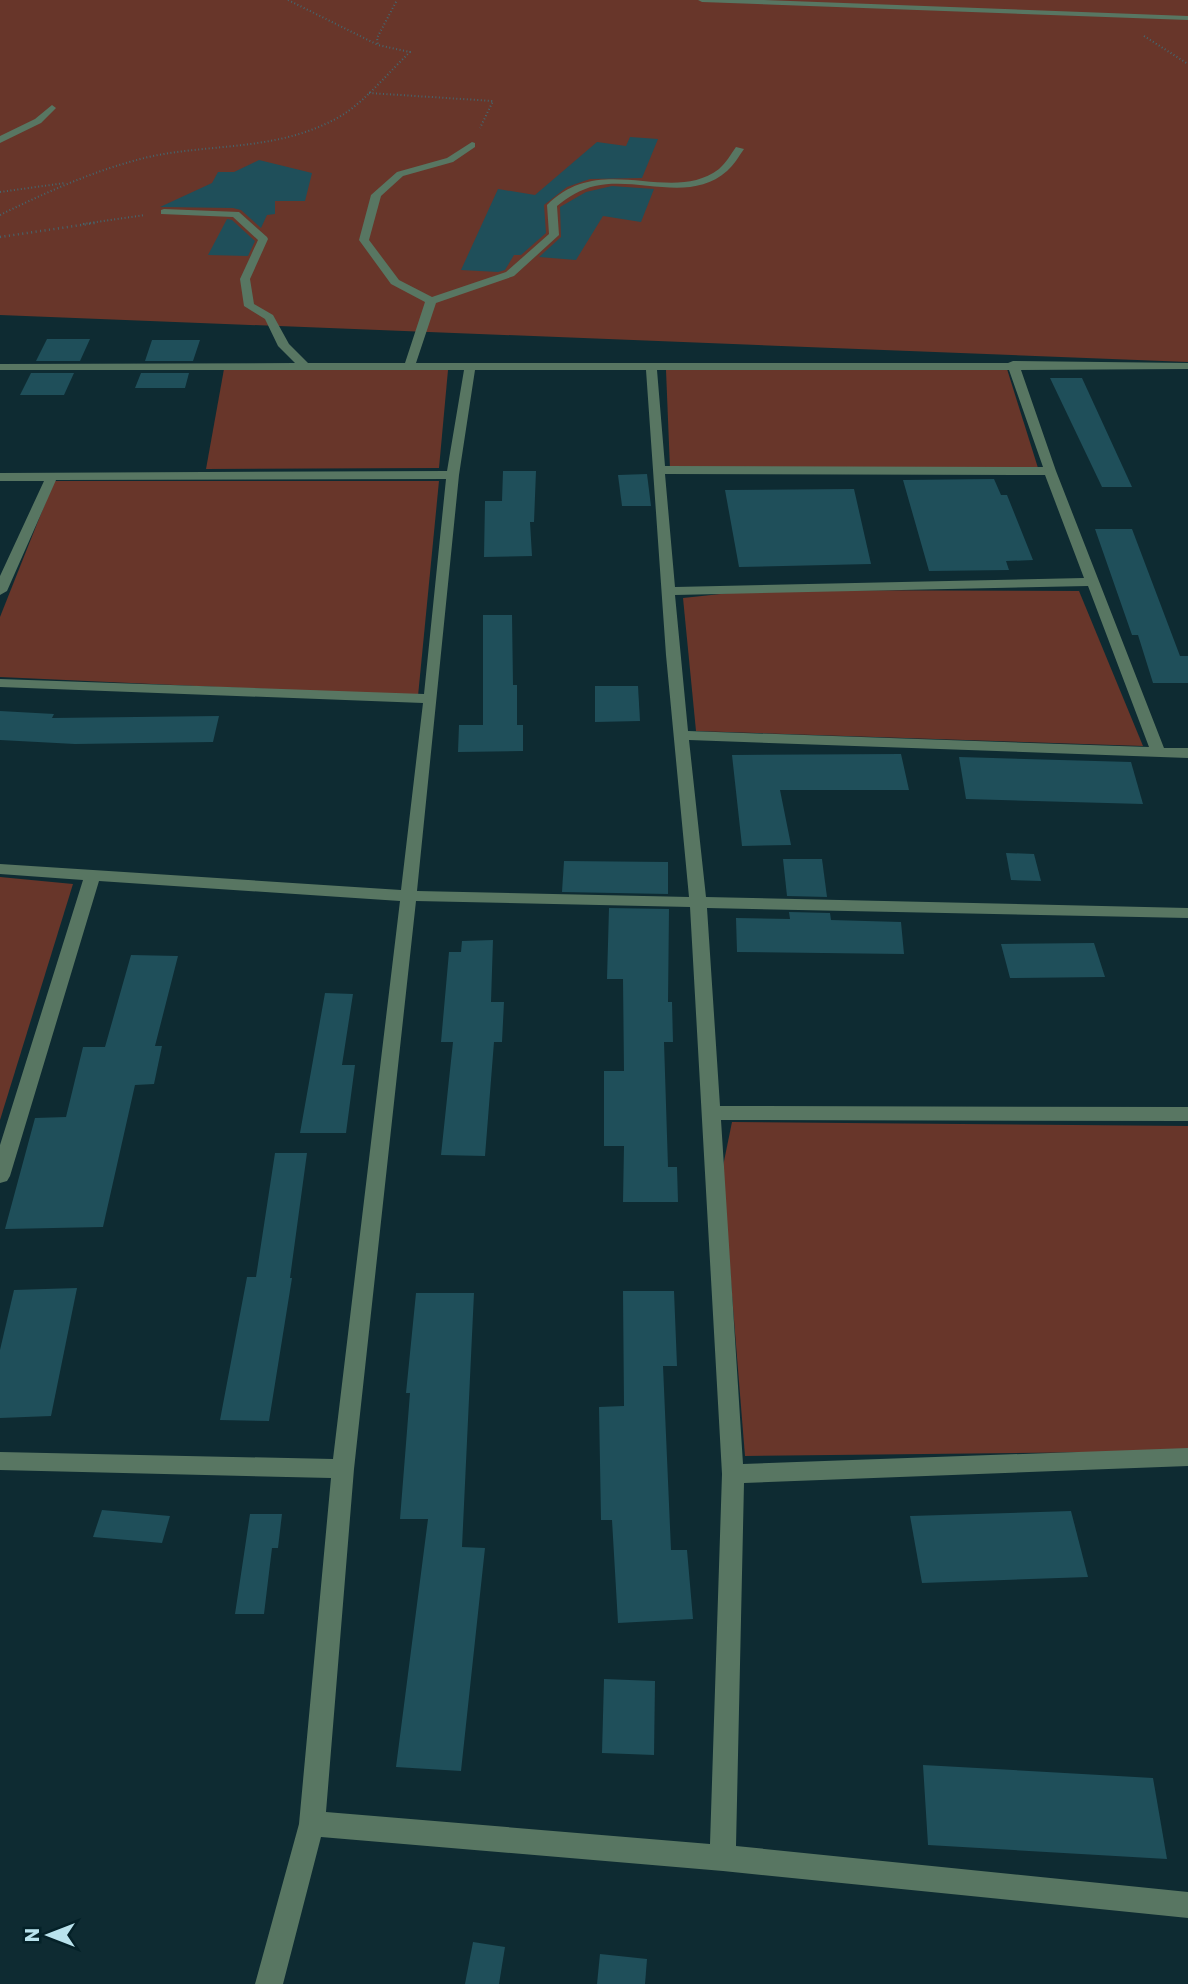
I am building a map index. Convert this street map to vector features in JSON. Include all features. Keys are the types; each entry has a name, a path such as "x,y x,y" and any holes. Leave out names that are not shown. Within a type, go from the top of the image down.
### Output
{"street":[{"path":"702,0 1188,18"},
{"path":"0,140 38,121 52,108"},
{"path":"472,145 450,160 400,174 376,195 367,228 364,240 395,282 431,301 510,274 554,235 552,205 570,191 601,181 681,184 696,182 714,176 724,169 739,149"},
{"path":"164,212 236,214 263,239 245,279 250,306 269,317 284,346 304,366"},
{"path":"409,367 431,301"},
{"path":"0,367 1013,364 1188,366"},
{"path":"1013,364 1050,471 1158,752"},
{"path":"651,366 668,591 698,902 733,1474 723,1858"},
{"path":"269,1984 312,1824 343,1469 431,699 453,475 470,367"},
{"path":"659,470 1050,471"},
{"path":"0,477 453,475"},
{"path":"0,589 52,476"},
{"path":"668,591 1093,582"},
{"path":"0,683 431,699"},
{"path":"681,735 1188,753"},
{"path":"0,869 407,896 1188,913"},
{"path":"0,1174 92,877"},
{"path":"711,1113 1188,1114"},
{"path":"733,1474 1188,1457"},
{"path":"0,1461 343,1469"},
{"path":"312,1824 723,1858 1188,1905"}],"path":[{"path":"0,192 68,182 154,156 232,148 300,134 345,113 410,52 378,45 288,0"},
{"path":"378,45 377,38 397,0"},
{"path":"369,93 493,101 472,145"},
{"path":"0,215 68,182"},
{"path":"0,237 164,212"}],"shaded area":[{"path":"0,0 1188,0 1188,362 0,315"},
{"path":"224,369 448,370 439,468 206,469"},
{"path":"1007,369 1038,468 670,469 666,370"},
{"path":"54,481 439,481 418,696 0,677 0,617"},
{"path":"758,590 1079,591 1143,746 696,731 683,598"},
{"path":"0,877 73,884 0,1120"},
{"path":"732,1122 1188,1126 1188,1451 745,1456 722,1171"}],"building":[{"path":"630,137 658,139 642,178 590,179 567,187 544,205 546,233 521,255 514,255 505,270 461,270 498,189 535,195 597,142 626,146"},
{"path":"259,160 312,173 305,201 275,201 275,214 267,215 261,228 241,210 233,208 160,207 212,183 218,172 234,172"},
{"path":"612,186 654,189 641,222 603,216 576,260 539,257 561,237 560,207 586,192"},
{"path":"227,219 232,220 255,241 248,256 208,255"},
{"path":"47,339 90,339 80,361 36,361"},
{"path":"152,340 200,340 193,361 145,361"},
{"path":"31,373 74,373 64,395 20,395"},
{"path":"141,373 189,373 185,388 135,388"},
{"path":"1050,378 1082,378 1132,487 1102,487"},
{"path":"503,471 536,471 534,522 530,522 532,556 484,557 485,501 502,501"},
{"path":"647,474 651,506 622,506 618,475"},
{"path":"994,479 1001,495 1007,495 1033,560 1006,561 1009,570 929,571 903,480"},
{"path":"854,489 871,564 739,567 725,490"},
{"path":"1095,529 1132,529 1180,656 1188,656 1188,683 1153,683 1138,635 1132,635"},
{"path":"483,615 512,615 513,685 517,685 517,725 523,725 523,751 458,752 459,725 483,725"},
{"path":"595,686 638,686 640,721 595,722"},
{"path":"0,711 54,714 52,718 219,716 213,742 75,744 0,740"},
{"path":"901,754 909,790 780,790 791,845 742,846 732,755"},
{"path":"959,757 1131,762 1143,804 966,799"},
{"path":"1006,853 1034,854 1041,881 1011,880"},
{"path":"783,859 822,859 827,897 787,896"},
{"path":"564,861 668,862 668,894 562,892"},
{"path":"609,908 669,909 668,1002 672,1002 673,1042 664,1042 668,1167 677,1167 678,1202 623,1202 624,1146 604,1146 604,1071 624,1071 623,979 607,979"},
{"path":"789,912 830,913 831,920 901,922 904,954 737,952 736,918 790,919"},
{"path":"493,940 491,1002 504,1002 502,1042 494,1042 485,1156 441,1155 453,1042 441,1042 449,952 461,952 462,941"},
{"path":"1094,943 1105,977 1010,978 1001,944"},
{"path":"131,955 178,956 155,1046 162,1046 154,1084 135,1085 103,1227 5,1229 35,1118 66,1117 83,1047 105,1047"},
{"path":"325,993 353,994 342,1065 355,1065 346,1133 300,1133"},
{"path":"275,1153 307,1153 292,1278 269,1421 220,1420 247,1277 256,1277"},
{"path":"77,1288 51,1416 0,1418 0,1350 14,1290"},
{"path":"623,1291 674,1291 677,1366 663,1366 671,1550 687,1550 693,1619 618,1623 612,1520 601,1520 599,1407 624,1406"},
{"path":"416,1293 474,1293 462,1547 485,1548 461,1771 396,1767 428,1519 400,1519 410,1393 406,1393"},
{"path":"102,1510 170,1516 162,1543 93,1537"},
{"path":"1071,1511 1088,1577 922,1583 910,1516"},
{"path":"250,1514 282,1514 278,1548 272,1548 264,1614 235,1614"},
{"path":"604,1679 655,1681 654,1755 602,1753"},
{"path":"923,1765 1153,1778 1167,1859 928,1845"},
{"path":"473,1942 505,1947 499,1984 465,1984"},
{"path":"600,1954 647,1959 645,1984 597,1984"}]}
